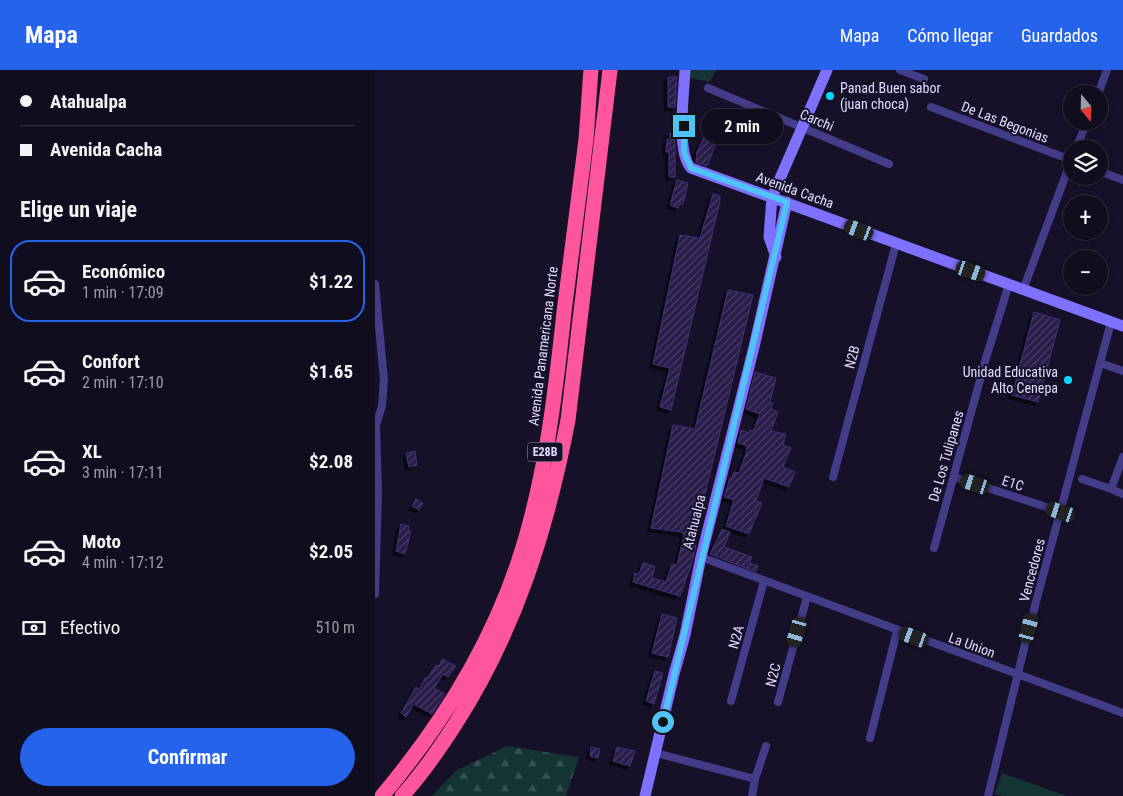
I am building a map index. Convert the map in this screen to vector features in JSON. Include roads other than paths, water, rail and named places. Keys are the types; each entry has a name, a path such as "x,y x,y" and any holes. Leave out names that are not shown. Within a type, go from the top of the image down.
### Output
{"highway":[{"name":"Avenida Panamericana Norte","path":"382,796 414,758 462,685 502,604 518,564 529,528 553,411 586,138 591,70"},
{"name":"E28B","path":"402,796 438,750 476,692 509,624 539,547 557,478 568,420 609,70"}],"street":[{"name":"Avenida Cacha","path":"685,70 683,145 688,166 1123,326"},
{"name":"Atahualpa","path":"776,257 769,238 772,197 827,70"},
{"path":"900,70 924,79"},
{"path":"1101,85 1107,70"},
{"name":"Carchi","path":"708,88 889,164"},
{"name":"De Las Begonias","path":"931,107 1063,157"},
{"path":"1108,174 1123,180"},
{"path":"1023,290 1063,182"},
{"name":"Atahualpa","path":"645,796 685,635 701,558 776,257 787,202"},
{"name":"N2B","path":"833,477 896,244"},
{"path":"375,284 383,380 376,425 377,575 375,594"},
{"name":"De Los Tulipanes","path":"934,548 986,358 1009,284"},
{"name":"Vencedores","path":"988,796 1017,674 1111,322"},
{"path":"1100,363 1123,371"},
{"path":"1111,489 1123,457"},
{"name":"E1C","path":"957,478 1061,512"},
{"path":"1082,478 1123,494"},
{"name":"La Union","path":"701,558 1123,713"},
{"name":"N2A","path":"731,700 764,581"},
{"name":"N2C","path":"778,702 807,597"},
{"path":"870,738 897,631"},
{"path":"752,796 755,779 766,746"},
{"path":"656,754 755,779"}],"place":[{"name":"Panad.Buen sabor (juan choca)","path":"830,96"},
{"name":"Unidad Educativa Alto Cenepa","path":"1068,380"}]}
